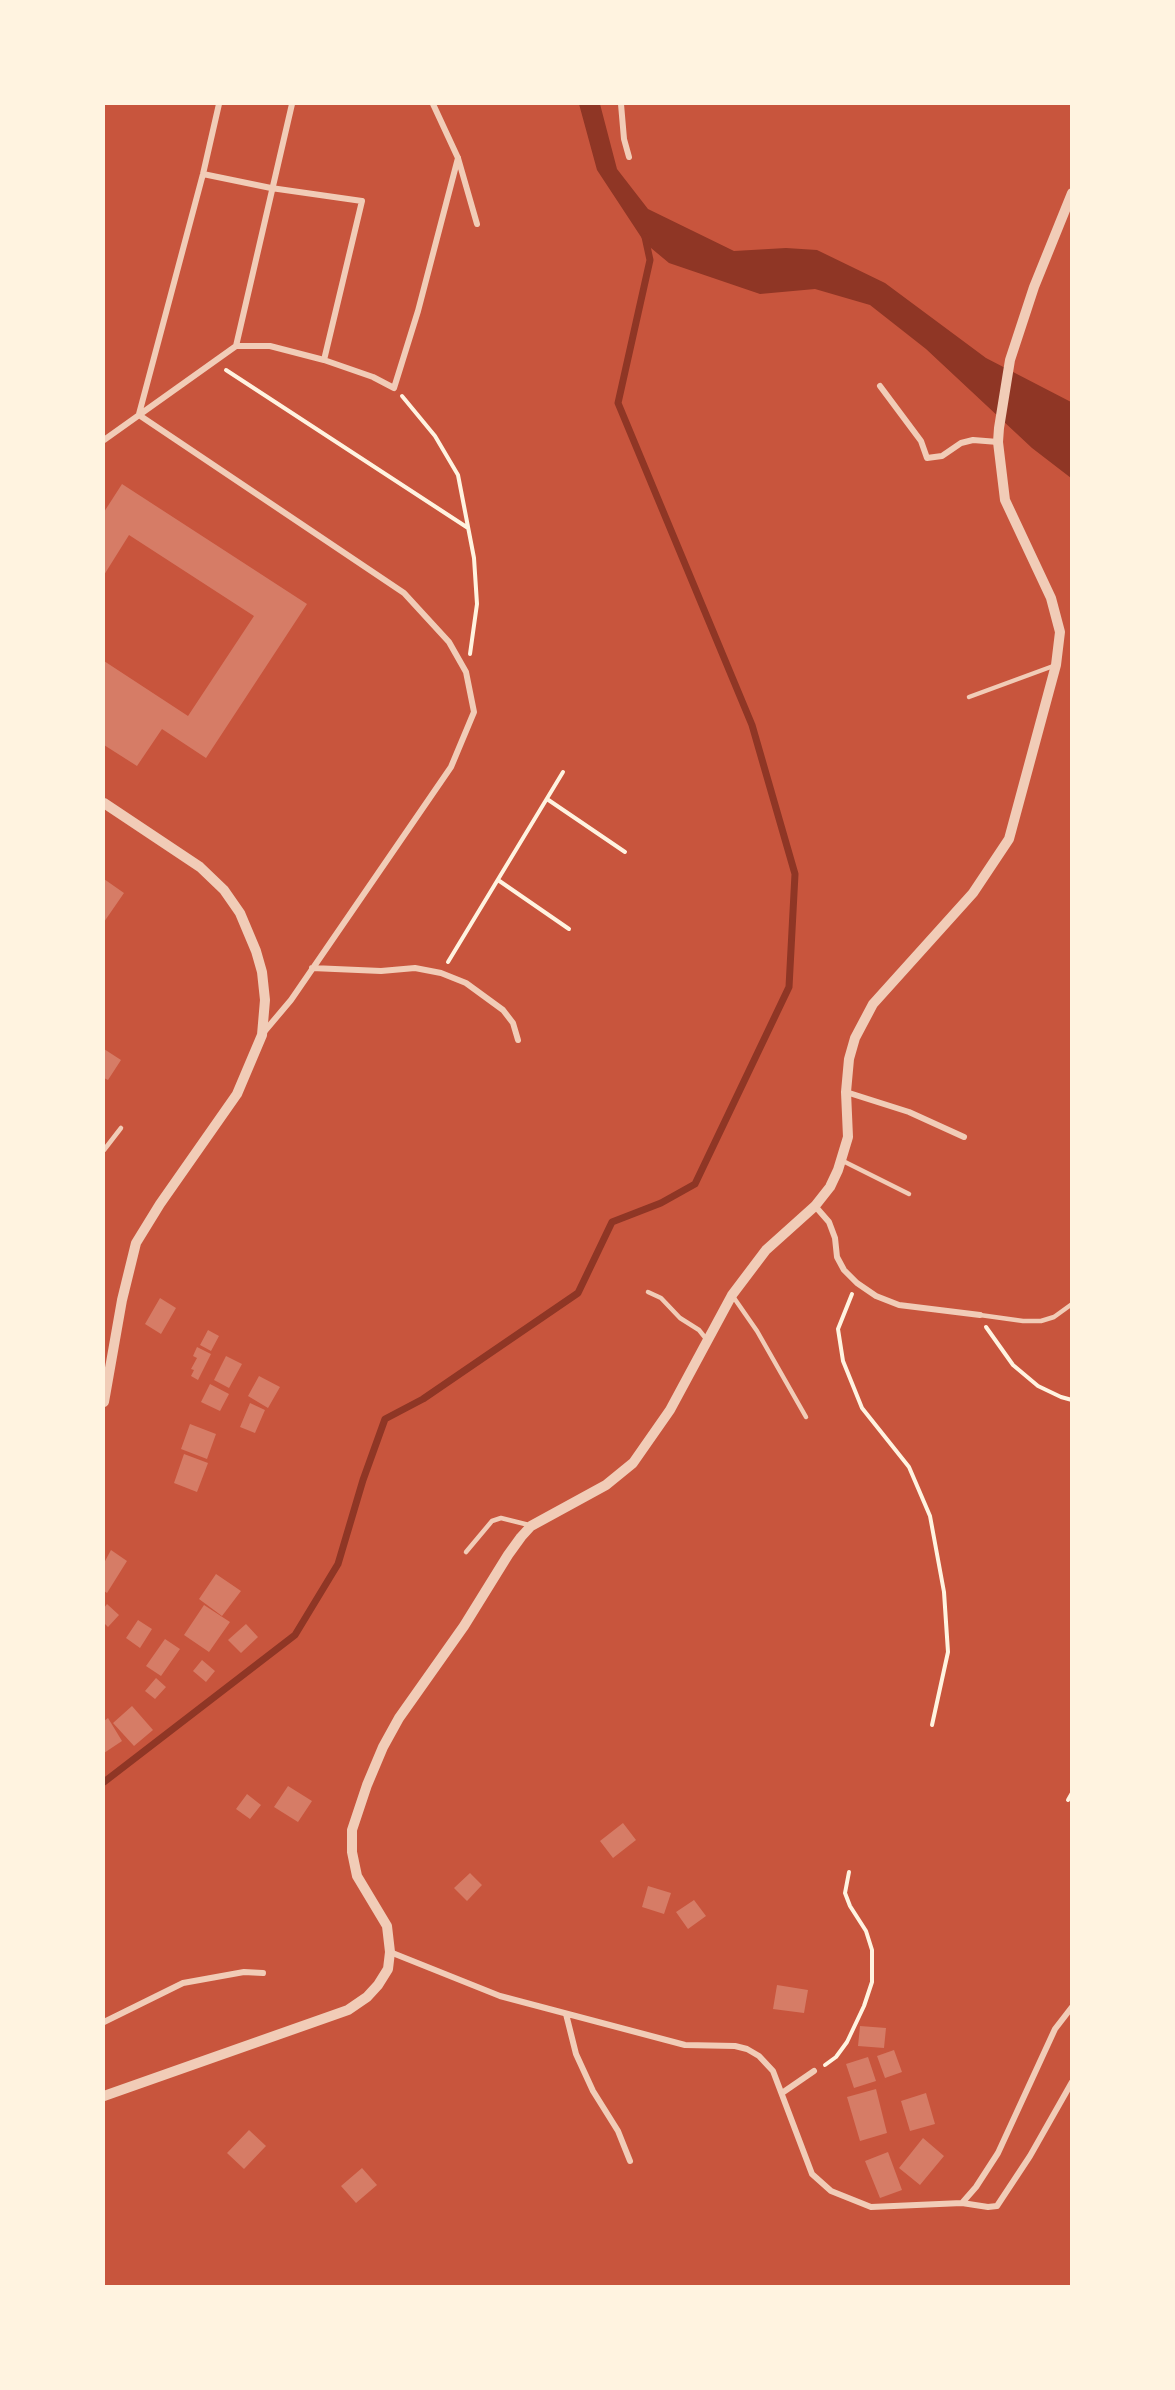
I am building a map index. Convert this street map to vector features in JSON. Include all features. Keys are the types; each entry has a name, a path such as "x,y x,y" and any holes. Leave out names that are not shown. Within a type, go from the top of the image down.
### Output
{"street":[{"path":"139,415 203,174 219,104"},
{"path":"236,346 292,104"},
{"path":"433,104 458,158 477,224"},
{"path":"621,104 624,139 629,157"},
{"path":"104,440 236,346 270,346 324,360 372,377 394,388 418,310 458,158"},
{"path":"203,174 271,188 362,201 324,360"},
{"path":"104,2096 348,2010 367,1997 378,1985 387,1969 390,1952 387,1926 357,1876 352,1852 352,1830 382,1747 399,1718 469,1619 508,1555 531,1526 606,1485 633,1463 670,1410 709,1342 732,1295 766,1250 814,1206 830,1187 848,1137 846,1092 849,1059 855,1038 873,1004 973,893 1009,839 1056,665 1060,632 1051,598 1005,500 998,441 999,428 1010,360 1034,287 1071,193"},
{"path":"880,386 921,441 927,458 942,456 961,443 973,440 998,441"},
{"path":"139,415 404,593 449,642 466,672 474,712 451,767 291,1000 261,1035"},
{"path":"104,803 200,867 224,890 240,913 262,972 265,1000 261,1035 237,1094 160,1204 136,1244 122,1300 104,1402"},
{"path":"312,968 381,971 415,968 441,973 466,983 503,1010 513,1023 518,1040"},
{"path":"846,1092 909,1112 963,1137"},
{"path":"814,1206 829,1222 835,1238 837,1257 844,1270 857,1283 890,1303 980,1315"},
{"path":"390,1952 500,1996 566,2014 685,2045 735,2046 747,2049 759,2056 773,2072 812,2174 831,2191 871,2207 962,2203 997,2206 1025,2164 1071,2082"},
{"path":"104,2022 183,1983 244,1972 263,1973"},
{"path":"962,2203 976,2187 998,2153 1055,2030 1071,2007"},
{"path":"566,2014 576,2054 593,2091 618,2131 630,2161"},
{"path":"782,2093 814,2071"}],"lane":[{"path":"969,697 1056,665"},
{"path":"104,1150 121,1128"},
{"path":"841,1160 909,1194"},
{"path":"648,1292 661,1298 680,1318 699,1330 709,1342"},
{"path":"732,1295 757,1331 806,1417"},
{"path":"980,1315 1041,1321 1054,1317 1071,1304"},
{"path":"466,1552 492,1521 501,1518 531,1526"}],"path":[{"path":"214,362 468,529"},
{"path":"394,388 435,436 458,475 474,558 477,604 466,672"},
{"path":"441,973 563,772"},
{"path":"547,800 625,852"},
{"path":"498,880 568,928"},
{"path":"857,1283 845,1307 838,1329 843,1361 862,1408 909,1467 930,1516 944,1592 948,1652 932,1725"},
{"path":"980,1315 991,1336 1013,1365 1038,1386 1071,1400"},
{"path":"1068,1800 1071,1793"},
{"path":"814,2071 836,2057 847,2042 864,2007 872,1982 872,1950 866,1930 850,1906 845,1893 849,1872"}],"shaded area":[{"path":"579,104 600,104 617,169 648,209 734,251 786,248 817,250 885,283 986,358 1071,402 1071,478 1032,448 926,349 870,305 815,289 760,294 669,263 645,243 597,170"}],"building":[{"path":"122,484 307,604 206,758 162,729 137,766 104,745 104,661 188,716 254,616 129,535 104,575 104,512"},
{"path":"104,879 124,893 104,922"},
{"path":"104,1049 121,1060 108,1080 104,1078"},
{"path":"160,1298 176,1308 161,1334 145,1324"},
{"path":"208,1330 219,1336 211,1351 200,1345"},
{"path":"197,1347 211,1354 198,1380 191,1376 194,1370 191,1369 197,1358 193,1356"},
{"path":"226,1356 242,1364 229,1388 214,1380"},
{"path":"259,1376 280,1387 268,1408 248,1396"},
{"path":"210,1384 229,1394 220,1411 201,1402"},
{"path":"250,1403 265,1410 255,1433 240,1427"},
{"path":"190,1424 216,1434 207,1459 181,1449"},
{"path":"184,1454 208,1463 197,1492 174,1483"},
{"path":"111,1550 127,1561 107,1593 104,1591 104,1563"},
{"path":"216,1574 241,1591 222,1616 199,1599"},
{"path":"107,1604 119,1615 108,1627 104,1623 104,1608"},
{"path":"204,1605 230,1622 209,1652 184,1635"},
{"path":"138,1620 152,1629 140,1648 126,1638"},
{"path":"246,1624 258,1637 241,1653 228,1640"},
{"path":"165,1639 180,1649 161,1676 146,1666"},
{"path":"202,1660 215,1671 206,1682 193,1671"},
{"path":"156,1678 166,1687 155,1699 145,1691"},
{"path":"132,1706 153,1730 134,1746 113,1723"},
{"path":"108,1718 122,1741 104,1753 104,1721"},
{"path":"288,1786 312,1801 298,1822 274,1807"},
{"path":"247,1794 261,1805 250,1819 236,1809"},
{"path":"623,1823 636,1840 613,1858 600,1841"},
{"path":"470,1873 482,1885 467,1901 454,1888"},
{"path":"648,1886 671,1893 664,1914 642,1907"},
{"path":"694,1900 706,1916 688,1929 676,1912"},
{"path":"777,1985 808,1990 804,2013 773,2009"},
{"path":"860,2026 886,2028 884,2048 858,2046"},
{"path":"894,2050 902,2072 885,2078 877,2056"},
{"path":"868,2057 876,2081 854,2088 846,2064"},
{"path":"876,2089 887,2133 860,2141 847,2097"},
{"path":"926,2093 935,2124 910,2131 901,2101"},
{"path":"249,2130 266,2146 244,2169 227,2153"},
{"path":"923,2138 944,2156 920,2185 899,2168"},
{"path":"888,2152 902,2190 880,2198 865,2161"},
{"path":"362,2168 377,2185 356,2203 341,2186"}],"waterway":[{"path":"104,1782 295,1635 338,1564 363,1480 385,1419 423,1399 578,1293 612,1222 661,1203 695,1184 789,987 795,874 752,725 618,403 650,260 645,237"}]}
